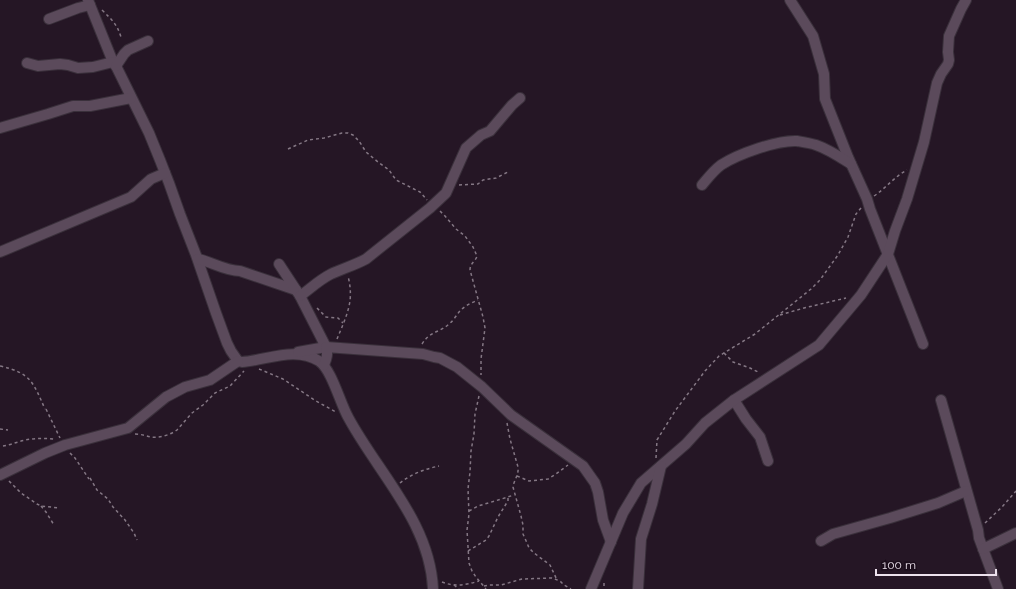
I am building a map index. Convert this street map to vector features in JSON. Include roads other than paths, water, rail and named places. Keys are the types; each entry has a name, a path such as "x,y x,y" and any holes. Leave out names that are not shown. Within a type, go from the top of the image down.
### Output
{"street":[{"path":"790,0 813,36 824,74 825,99 868,202 923,344"},
{"path":"591,589 623,513 641,483 686,444 705,423 734,400 819,346 861,295 888,254 907,199 926,135 937,83 948,64 949,36 960,9 966,0"},
{"path":"49,19 78,8 86,2 114,64 149,133 198,259 216,313 231,351 238,361 254,364 288,354 330,347 418,354 440,358 457,367 482,387 511,415 583,466 595,483 603,520 611,542"},
{"path":"27,63 38,66 60,64 78,68 114,64 128,50 148,41"},
{"path":"0,128 73,106 90,106 131,98"},
{"path":"300,297 318,281 366,259 431,207 446,192 452,182 466,148 481,135 490,131 512,105 520,98"},
{"path":"702,186 712,173 721,165 733,158 749,151 782,142 797,141 816,145 834,153 851,164"},
{"path":"0,252 131,197 151,179 165,173"},
{"path":"198,259 205,260 228,270 240,271 300,297"},
{"path":"280,264 330,347 324,365"},
{"path":"288,354 298,354 309,357 321,362 324,365 348,417 394,488 413,521 429,563 432,584"},
{"path":"2,477 45,453 65,445 128,428 166,397 185,388 210,380 238,361"},
{"path":"734,400 760,438 768,461"},
{"path":"941,400 979,538 998,589"},
{"path":"638,589 641,540 652,504 658,469"},
{"path":"821,541 833,534 931,505 966,491"},
{"path":"983,548 1016,533"}]}
